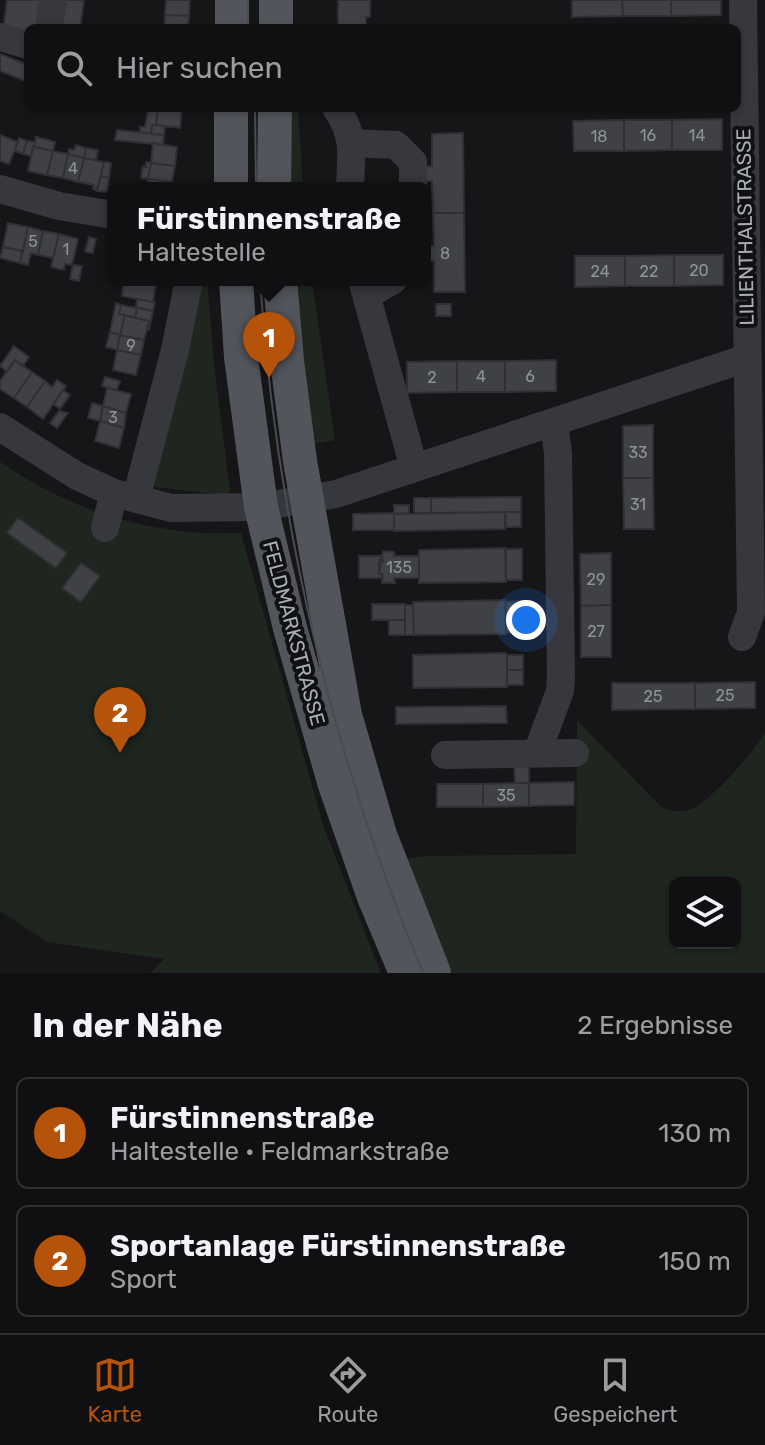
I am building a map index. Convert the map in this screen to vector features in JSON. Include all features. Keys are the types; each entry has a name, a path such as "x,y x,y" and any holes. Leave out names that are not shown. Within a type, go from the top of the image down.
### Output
{"main road":[{"path":"232,0 232,24"},
{"path":"276,0 276,24"},
{"path":"231,112 231,182"},
{"path":"274,182 275,112"},
{"name":"FELDMARKSTRASSE","path":"236,286 241,357 261,507 290,628 335,785 374,897 406,973"},
{"name":"FELDMARKSTRASSE","path":"281,286 287,361 306,500 337,675 356,756 380,835 434,973"}],"street":[{"path":"50,24 53,0"},
{"name":"LILIENTHALSTRASSE","path":"742,637 751,612 743,0"},
{"path":"0,37 24,44"},
{"path":"339,112 348,124 350,182"},
{"path":"351,143 396,145 413,162 413,182"},
{"path":"0,189 59,206 107,214"},
{"path":"105,528 125,496 175,350 188,286"},
{"path":"365,288 414,468"},
{"path":"0,427 77,476 125,496 171,508 261,507 336,494 747,358"},
{"path":"537,753 560,691 561,677 558,453 554,423"},
{"path":"445,755 575,753"}],"shaded area":[{"path":"292,112 298,112 303,182 290,182"},
{"path":"197,286 207,286 230,491 226,495 155,487 153,482"},
{"path":"296,286 313,286 335,440 313,444"},
{"path":"0,462 63,498 131,522 179,531 241,533 324,828 381,973 150,973 164,959 47,942 0,911"},
{"path":"577,720 661,807 679,811 692,809 715,792 765,733 765,973 445,973 402,859 576,854"}],"building":[{"path":"7,0 42,0 39,24 24,24 24,33 3,30"},
{"path":"65,0 84,0 81,24 62,24"},
{"path":"166,0 190,0 189,16 165,15"},
{"path":"338,0 370,0 370,17 366,17 366,24 338,24"},
{"path":"572,0 622,0 623,16 572,17"},
{"path":"622,0 671,0 671,16 623,16"},
{"path":"671,0 721,0 721,15 671,16"},
{"path":"165,15 189,16 188,24 164,24"},
{"path":"0,54 24,63 24,80 0,71"},
{"path":"147,112 158,112 151,134 140,132 140,127 145,127"},
{"path":"158,112 182,112 180,128 156,125"},
{"path":"722,119 722,150 672,150 672,120"},
{"path":"624,120 672,120 672,150 624,151"},
{"path":"624,120 624,151 574,151 573,121"},
{"path":"152,125 165,126 164,135 151,134"},
{"path":"117,130 164,135 163,145 115,140"},
{"path":"463,133 464,213 433,213 432,181 422,181 422,167 432,166 432,134"},
{"path":"0,135 18,142 9,164 0,161"},
{"path":"36,137 55,142 53,151 34,147"},
{"path":"19,138 27,141 23,154 15,151"},
{"path":"27,141 35,142 31,156 23,154"},
{"path":"153,143 177,147 175,166 151,163"},
{"path":"76,145 86,148 84,158 68,154 69,149 74,150"},
{"path":"33,146 53,151 47,175 28,171"},
{"path":"86,148 98,150 96,160 84,158"},
{"path":"53,151 68,154 63,178 47,175"},
{"path":"68,154 84,158 78,182 63,178"},
{"path":"84,158 104,162 97,190 93,189 94,185 78,182"},
{"path":"104,162 111,163 109,178 101,176"},
{"path":"146,162 151,163 148,179 141,178"},
{"path":"151,163 175,166 172,182 148,179"},
{"path":"101,176 109,178 107,192 97,191"},
{"path":"433,213 464,213 465,292 434,292 431,246 434,246"},
{"path":"8,223 28,227 23,251 3,247"},
{"path":"28,227 43,231 38,255 31,253 28,265 20,263"},
{"path":"43,231 59,234 53,258 38,255"},
{"path":"59,234 78,239 73,261 71,265 65,264 64,270 51,267"},
{"path":"89,237 96,239 93,253 85,252"},
{"path":"3,247 22,251 20,263 0,258"},
{"path":"674,255 723,255 723,285 674,286"},
{"path":"674,255 674,286 625,286 625,256"},
{"path":"575,256 625,256 625,286 575,287"},
{"path":"73,265 82,266 79,281 70,279"},
{"path":"123,286 155,286 153,302 122,296"},
{"path":"137,299 155,302 153,311 136,307"},
{"path":"116,303 121,305 119,314 125,315 120,335 110,332"},
{"path":"436,304 451,304 451,316 436,316"},
{"path":"121,305 137,308 135,318 119,314"},
{"path":"137,308 153,311 149,330 149,321 135,318"},
{"path":"125,315 149,321 144,340 120,335"},
{"path":"110,332 120,335 117,350 106,347"},
{"path":"120,335 144,340 141,355 117,350"},
{"path":"14,346 29,357 23,366 15,360 7,372 0,366"},
{"path":"117,350 141,355 136,375 113,370"},
{"path":"15,360 32,372 14,398 0,389 0,381"},
{"path":"556,360 556,391 505,392 505,361"},
{"path":"457,361 457,392 407,393 407,362"},
{"path":"457,361 505,361 505,392 457,392"},
{"path":"32,372 45,381 27,407 14,398"},
{"path":"105,377 120,381 117,390 102,386"},
{"path":"57,380 66,386 43,419 27,407 45,381 52,387"},
{"path":"107,388 131,394 126,413 103,406"},
{"path":"63,390 70,395 60,409 53,404"},
{"path":"92,403 103,406 100,421 88,418"},
{"path":"103,406 126,413 124,428 100,421"},
{"path":"59,411 68,413 57,428 50,423"},
{"path":"100,421 124,428 119,448 95,441"},
{"path":"653,425 653,478 623,478 623,426"},
{"path":"623,478 653,478 654,529 624,529"},
{"path":"521,497 521,512 431,513 431,498"},
{"path":"414,498 431,498 431,513 414,513"},
{"path":"394,505 409,505 409,513 394,514"},
{"path":"505,512 505,529 394,531 394,514"},
{"path":"505,512 521,512 521,527 506,527"},
{"path":"394,513 394,530 353,530 353,514"},
{"path":"18,518 67,553 56,568 7,533"},
{"path":"506,548 506,582 419,583 419,550"},
{"path":"505,549 522,549 522,580 506,580"},
{"path":"383,551 394,552 394,556 419,556 419,578 394,578 395,583 382,583 382,574 379,574"},
{"path":"611,553 611,605 581,606 580,554"},
{"path":"359,556 382,556 379,574 383,578 359,578"},
{"path":"81,563 100,576 81,602 62,588"},
{"path":"505,600 506,634 414,635 413,602"},
{"path":"522,601 523,632 506,632 506,602"},
{"path":"372,604 405,604 405,620 372,620"},
{"path":"405,605 413,605 414,635 405,635"},
{"path":"611,605 611,657 581,657 581,606"},
{"path":"389,620 405,620 405,635 389,635"},
{"path":"505,653 507,687 413,688 413,655"},
{"path":"507,655 523,655 523,670 507,670"},
{"path":"507,670 523,670 523,685 507,685"},
{"path":"755,682 755,708 695,709 695,683"},
{"path":"612,683 695,683 695,709 612,710"},
{"path":"506,706 507,723 396,724 396,707"},
{"path":"514,766 529,766 529,783 515,783"},
{"path":"574,782 574,805 529,806 529,783"},
{"path":"529,783 529,806 483,807 483,784"},
{"path":"437,784 483,784 483,807 437,807"}],"tram line":[{"path":"248,0 248,24"},
{"path":"255,112 256,182"},
{"path":"261,286 279,457 313,633 361,806 423,973"}],"place":[{"name":"Fürstinnenstraße","path":"269,378"},
{"name":"Sportanlage Fürstinnenstraße","path":"120,753"}]}
